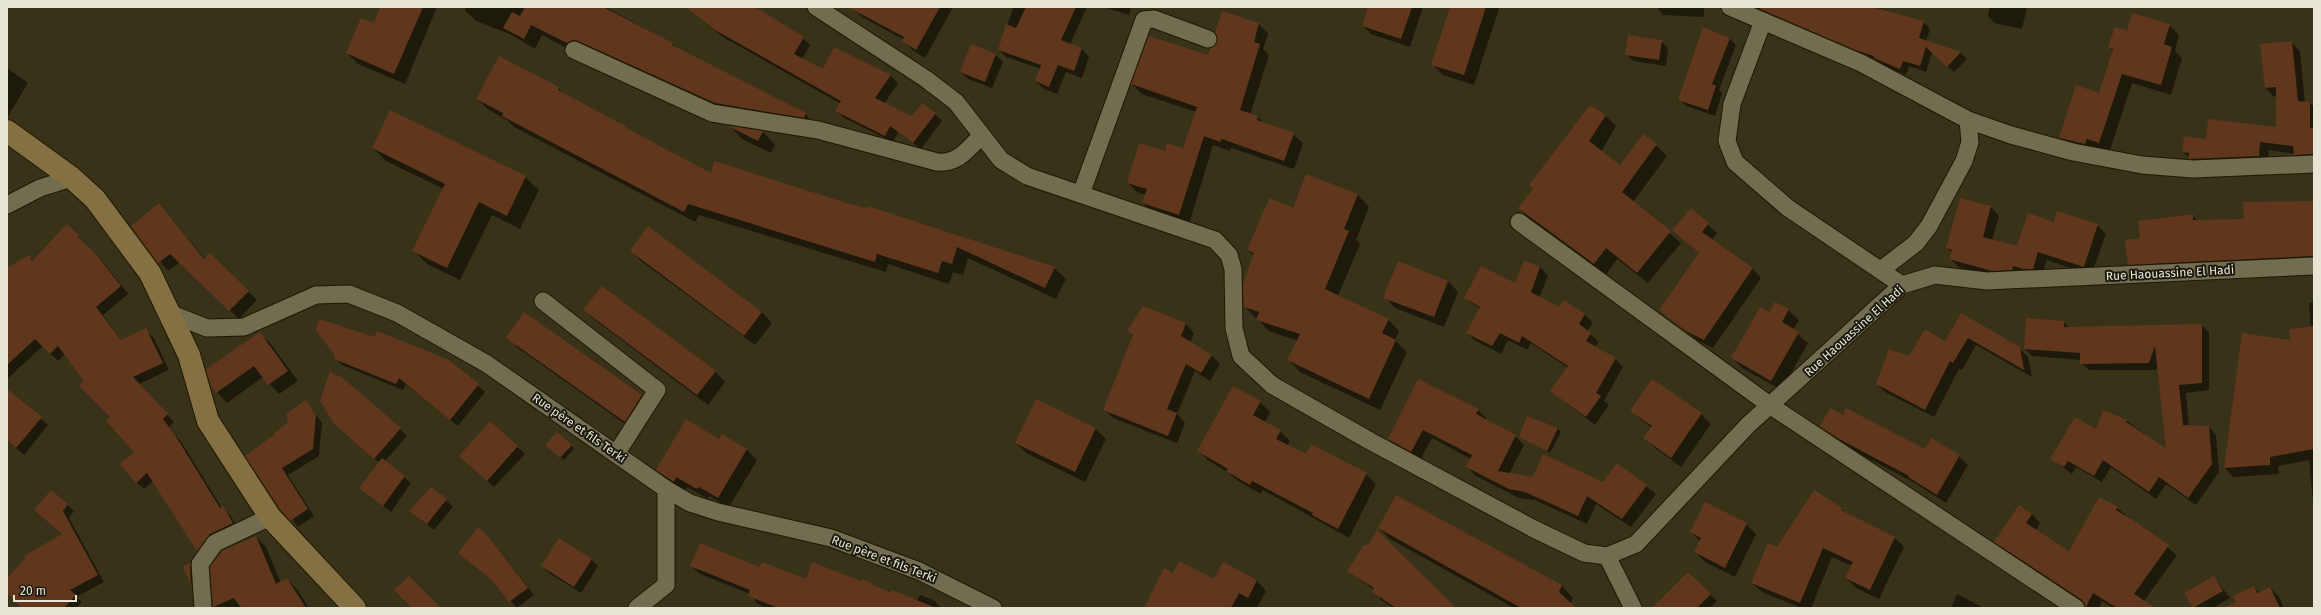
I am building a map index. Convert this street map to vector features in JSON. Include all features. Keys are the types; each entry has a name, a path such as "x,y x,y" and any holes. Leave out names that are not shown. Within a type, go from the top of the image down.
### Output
{"street":[{"path":"816,7 926,78 956,102 1001,160 1027,176 1215,240 1229,255 1233,269 1234,328 1241,356 1272,385 1370,441 1534,529 1584,553 1607,556 1632,608"},
{"path":"1730,7 1861,63 1968,120 2011,135 2073,152 2142,165 2193,169 2314,164"},
{"path":"1081,194 1144,20 1154,18 1208,39"},
{"path":"1763,21 1732,104 1727,141 1735,162 1788,208 1902,285"},
{"path":"574,50 712,113 818,130 937,162 948,163 958,158 981,136"},
{"path":"1881,270 1916,243 1929,226 1964,161 1970,142 1968,120"},
{"path":"7,131 72,178 96,200 150,273 189,355 208,421 270,517 355,608"},
{"path":"7,205 40,188 72,178"},
{"path":"1519,222 1771,406 2076,608"},
{"name":"Rue Haouassine El Hadi","path":"1607,556 1636,544 1748,425 1771,406 1902,285 1935,275 1987,282 2314,266"},
{"name":"Rue père et fils Terki","path":"169,313 208,328 244,327 316,296 349,294 396,313 487,364 666,489 690,503 718,512 831,538 918,571 994,608"},
{"path":"543,301 656,390 616,454"},
{"path":"637,608 666,585 666,489"},
{"path":"203,608 200,564 214,543 270,517"}],"building":[{"path":"380,7 423,7 394,74 346,53 361,18 374,23"},
{"path":"525,7 603,7 673,43 672,45 806,113 804,118 715,103 578,41 573,40 567,43 531,25 524,39 503,28 512,12 520,16"},
{"path":"686,7 755,7 804,37 794,54 823,69 834,47 891,75 875,98 912,116 922,103 936,113 913,143 890,126 885,136 835,111 841,101 715,30"},
{"path":"848,7 940,7 916,50 902,41 904,37"},
{"path":"1026,7 1076,7 1061,40 1082,48 1074,71 1058,65 1049,87 1035,81 1041,65 998,50 1006,24 1016,28"},
{"path":"1368,7 1412,7 1401,39 1362,26"},
{"path":"1450,7 1486,7 1464,75 1431,65"},
{"path":"1761,7 1873,7 1924,21 1919,38 1961,52 1947,67 1926,47 1920,66 1903,61 1900,69 1874,58 1874,56 1855,50 1760,9"},
{"path":"1222,11 1259,23 1254,42 1260,44 1240,110 1258,116 1257,120 1294,133 1284,161 1222,139 1220,142 1204,136 1179,215 1142,203 1147,189 1127,183 1139,143 1165,151 1167,143 1183,148 1197,107 1131,84 1149,36 1208,55 1210,49 1217,42 1215,32"},
{"path":"2132,13 2170,24 2164,44 2172,47 2161,85 2122,74 2099,143 2087,139 2085,144 2059,138 2076,85 2099,93 2113,49 2108,47 2115,27 2127,31"},
{"path":"1703,27 1730,38 1712,84 1716,86 1708,110 1678,100"},
{"path":"1628,35 1662,40 1659,60 1625,55"},
{"path":"2292,41 2298,101 2310,102 2310,128 2314,127 2314,154 2294,155 2293,146 2260,142 2259,156 2188,159 2189,153 2182,152 2184,136 2206,139 2208,119 2276,127 2276,87 2265,88 2260,44"},
{"path":"971,44 996,54 985,82 960,72"},
{"path":"499,56 559,87 558,90 711,173 714,161 853,205 867,208 868,206 1055,267 1045,288 957,247 952,264 942,261 938,273 877,254 875,262 688,204 684,212 502,116 503,113 476,99"},
{"path":"1590,105 1606,115 1589,141 1620,165 1643,134 1657,144 1622,192 1671,231 1637,273 1606,248 1594,264 1518,208 1533,189 1529,185"},
{"path":"390,110 526,176 507,216 479,202 447,268 412,251 445,184 372,148"},
{"path":"728,126 763,131 758,141"},
{"path":"1306,174 1358,194 1344,229 1349,231 1325,289 1389,319 1382,333 1396,340 1369,399 1287,360 1300,334 1256,320 1259,312 1244,307 1243,284 1254,253 1247,250 1264,210 1270,198 1293,208"},
{"path":"1960,198 1991,206 1983,237 2017,246 2028,213 2054,222 2057,211 2098,224 2084,267 2038,252 2033,269 2024,269 2013,266 2012,270 1992,271 1949,259 1952,250 1946,248"},
{"path":"2314,201 2314,256 2128,265 2125,240 2140,238 2138,221 2193,214 2193,220 2244,219 2243,202"},
{"path":"159,203 204,259 210,253 249,291 229,311 170,254 158,263 131,226"},
{"path":"1691,208 1709,223 1702,232 1753,268 1704,340 1686,331 1659,310 1699,253 1672,230"},
{"path":"67,224 95,253 121,286 96,307 121,340 146,328 163,363 133,377 168,414 163,419 175,435 220,508 223,506 233,523 210,534 197,551 147,473 136,483 120,464 134,452 106,421 110,417 79,386 84,381 58,346 50,354 35,339 7,365 7,268 29,255 32,261"},
{"path":"648,226 762,312 744,336 630,251"},
{"path":"1524,260 1540,267 1531,292 1559,307 1564,300 1585,314 1579,324 1591,333 1586,341 1616,358 1596,393 1601,396 1586,417 1550,391 1568,366 1522,336 1519,343 1500,333 1492,346 1466,333 1480,307 1464,298 1481,266 1515,283"},
{"path":"1398,261 1448,281 1434,317 1383,298"},
{"path":"602,286 716,371 697,395 583,310"},
{"path":"1775,302 1789,309 1782,322 1799,332 1771,381 1731,358 1760,307 1769,312"},
{"path":"1143,306 1186,323 1181,336 1212,355 1201,373 1186,364 1167,409 1177,413 1168,436 1103,410 1133,335 1127,331"},
{"path":"524,312 642,395 625,422 506,338"},
{"path":"1961,313 2020,347 2024,370 1968,338 1953,363 1950,361 1925,410 1876,384 1889,349 1909,356 1925,329 1945,341"},
{"path":"2026,318 2064,321 2064,327 2202,324 2202,383 2179,385 2183,425 2209,426 2212,464 2188,498 2159,477 2149,492 2103,460 2094,476 2068,461 2064,467 2050,459 2075,417 2096,429 2103,410 2127,420 2126,422 2166,448 2155,346 2149,363 2080,364 2080,353 2024,349"},
{"path":"319,319 375,337 377,331 449,360 479,384 450,420 399,378 396,384 334,359 335,356 316,330"},
{"path":"2314,326 2314,449 2270,457 2270,465 2224,468 2242,333 2290,340 2289,329"},
{"path":"260,332 288,371 268,385 254,366 216,393 211,386 206,369"},
{"path":"330,371 336,376 339,375 401,428 374,459 334,424 320,401"},
{"path":"1418,379 1479,409 1476,414 1516,435 1498,471 1533,477 1543,454 1603,482 1617,463 1647,485 1622,519 1587,496 1578,516 1525,492 1509,489 1466,467 1472,455 1423,430 1411,452 1388,439"},
{"path":"1652,379 1702,413 1671,458 1643,438 1652,426 1630,411"},
{"path":"1233,386 1261,401 1253,415 1281,430 1276,439 1306,454 1311,444 1367,473 1338,529 1312,515 1313,513 1252,481 1250,485 1226,471 1228,469 1197,451"},
{"path":"7,389 42,417 16,448 7,440"},
{"path":"1036,399 1096,428 1075,472 1015,443"},
{"path":"306,400 316,415 313,449 282,468 308,509 290,521 280,509 245,456 275,434 274,433 288,422 286,414"},
{"path":"1830,408 1843,415 1846,408 1925,449 1931,438 1960,455 1937,495 1908,477 1909,476 1839,439 1820,426"},
{"path":"1527,416 1558,428 1547,451 1519,437"},
{"path":"686,419 719,439 722,434 747,449 718,498 699,487 697,489 676,477 674,482 656,470"},
{"path":"490,421 518,446 487,481 459,456"},
{"path":"557,432 572,445 560,458 545,445"},
{"path":"382,458 405,476 383,506 359,488"},
{"path":"431,487 447,499 427,524 409,511"},
{"path":"51,490 68,504 63,511 98,575 70,590 76,595 64,608 22,608 7,594 7,578 26,558 24,556 62,534 34,510"},
{"path":"1814,490 1842,508 1841,510 1895,537 1870,590 1845,578 1853,562 1823,548 1800,603 1751,583 1768,543 1777,547"},
{"path":"1396,495 1562,585 1559,592 1576,608 1521,608 1378,528"},
{"path":"2099,497 2118,507 2116,510 2169,545 2134,594 2156,608 2117,608 2093,593 2086,607 2082,600 1994,542 2019,505 2032,514 2026,523 2069,551"},
{"path":"1705,502 1747,523 1725,568 1694,552 1701,538 1690,532"},
{"path":"478,527 488,536 528,588 509,602 493,581 458,553"},
{"path":"1377,530 1456,608 1396,608 1372,592 1374,588 1347,571 1364,545 1368,545"},
{"path":"256,536 276,584 287,578 306,608 241,608 234,598 213,607 210,567 222,551"},
{"path":"559,538 592,559 574,587 541,566"},
{"path":"700,543 759,567 762,562 806,579 812,562 861,581 862,579 890,593 892,590 936,608 778,608 748,596 750,590 690,566"},
{"path":"1179,561 1214,579 1223,562 1257,580 1248,598 1239,593 1231,608 1144,608 1164,568 1173,573"},
{"path":"190,563 190,565 191,586 183,566"},
{"path":"1688,572 1711,594 1697,608 1652,608"},
{"path":"409,576 441,608 412,608 394,590"},
{"path":"2214,576 2223,591 2193,608 2184,593"},
{"path":"2254,586 2257,593 2270,587 2280,608 2223,608 2236,602 2233,596"}]}
